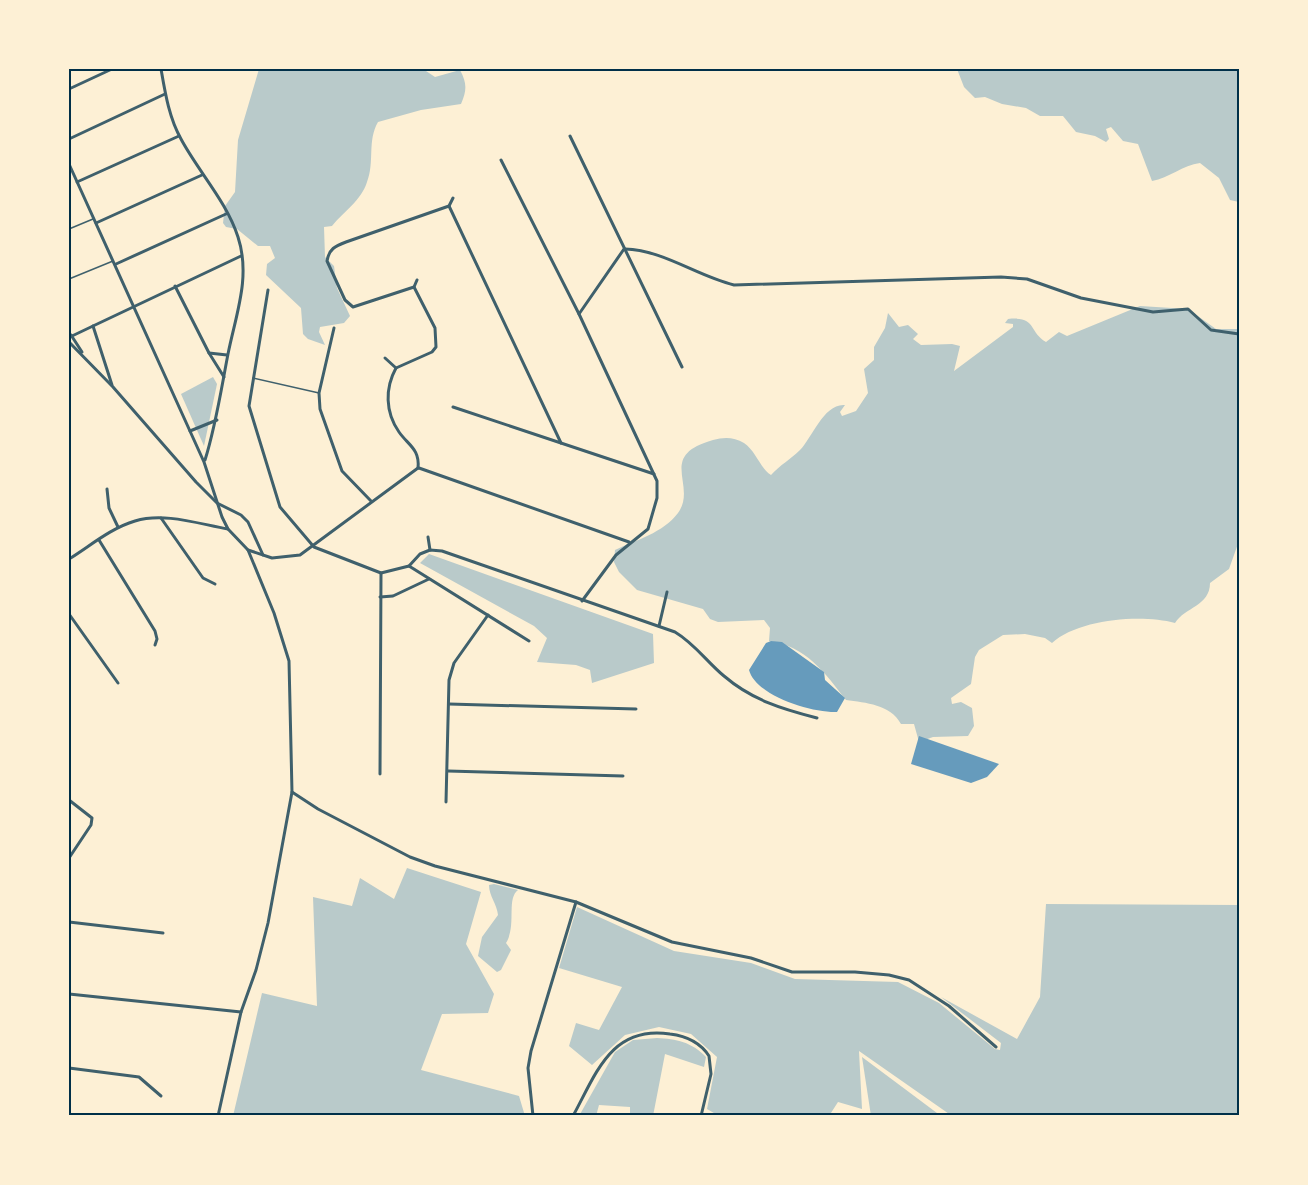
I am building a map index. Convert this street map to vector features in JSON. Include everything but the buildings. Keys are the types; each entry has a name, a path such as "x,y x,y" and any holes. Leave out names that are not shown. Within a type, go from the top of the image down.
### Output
{"street":[{"path":"69,89 112,69"},
{"path":"161,69 165,94 179,136 226,214 238,237 242,256 244,284 227,355 217,420 204,462"},
{"path":"69,139 165,94"},
{"path":"77,182 179,136"},
{"path":"570,136 682,367"},
{"path":"501,160 579,314 657,481 657,498 652,519 641,536 629,542 616,555 582,601"},
{"path":"69,164 204,462 228,529 248,550 274,613 290,661 292,792 268,923 242,1012 218,1116"},
{"path":"95,221 202,175"},
{"path":"417,280 414,287 353,307 345,300 327,261 328,255 336,246 449,206 453,198"},
{"path":"449,206 561,443"},
{"path":"114,262 226,214"},
{"path":"579,314 624,249"},
{"path":"624,249 640,249 712,280 734,285 1028,279 1081,298 1153,312 1188,309 1211,330 1239,334"},
{"path":"87,358 70,334 93,326 242,256"},
{"path":"175,286 208,353 224,378"},
{"path":"414,287 435,328 436,347 432,352 396,368 388,391 389,406 399,432 417,453 418,468"},
{"path":"268,290 249,406 280,507 314,547 381,573 409,566 420,554 430,550 442,551 659,627 688,640 723,675 746,693 783,710 817,718"},
{"path":"93,326 113,387"},
{"path":"334,328 319,393 321,409 342,471 371,501"},
{"path":"69,342 87,358 189,474 218,503 241,515 248,522 263,555"},
{"path":"208,353 227,355"},
{"path":"385,358 396,368"},
{"path":"453,407 654,474"},
{"path":"190,431 217,420"},
{"path":"248,550 272,558 289,558 314,547 371,501 418,468"},
{"path":"418,468 629,542"},
{"path":"107,489 109,508 119,528"},
{"path":"69,559 119,528 140,520 160,518 228,529"},
{"path":"160,518 203,578 214,584"},
{"path":"428,537 430,550"},
{"path":"99,540 155,631 157,639 155,645"},
{"path":"409,566 530,641"},
{"path":"380,774 381,573"},
{"path":"380,597 393,596 429,579"},
{"path":"659,627 667,592"},
{"path":"69,614 107,672 118,683"},
{"path":"446,802 449,680 454,663 488,615"},
{"path":"449,704 636,709"},
{"path":"447,771 623,776"},
{"path":"292,792 318,809 410,857 435,866 576,902 672,942 751,958 792,972 855,972 890,975 909,980 949,1006 996,1047"},
{"path":"69,800 92,818 91,825 69,858"},
{"path":"533,1116 528,1068 531,1051 576,902"},
{"path":"69,922 163,933"},
{"path":"69,994 242,1012"},
{"path":"573,1116 602,1064 620,1042 637,1036 663,1033 694,1041 709,1056 711,1074 701,1116"},
{"path":"69,1068 139,1077 161,1096"}],"lane":[{"path":"69,180 75,178"},
{"path":"69,228 95,221"},
{"path":"69,279 114,262"},
{"path":"252,378 319,393"}],"shaded area":[{"path":"259,69 423,69 435,77 460,70 465,83 461,104 421,110 378,122 373,137 371,167 364,189 332,226 324,227 325,257 334,266 337,288 350,316 344,323 320,327 319,332 325,345 308,339 303,334 301,308 266,275 267,264 275,258 270,246 258,246 237,229 226,227 223,223 225,206 235,192 238,140"},
{"path":"957,69 1239,69 1239,202 1230,200 1219,178 1200,163 1152,181 1138,144 1123,141 1111,127 1106,129 1109,139 1106,142 1095,136 1076,132 1063,116 1040,116 1026,108 1002,104 985,97 975,98 964,87"},
{"path":"1140,306 1188,309 1216,329 1239,329 1239,541 1229,569 1210,583 1209,591 1202,602 1175,623 1145,619 1111,621 1078,628 1052,643 1045,638 1025,634 1003,635 979,650 975,657 971,684 951,698 952,704 961,702 972,708 974,726 968,736 933,737 919,742 914,724 901,724 891,712 884,708 846,700 814,662 794,649 769,641 770,628 764,620 718,622 710,619 703,609 637,590 619,572 614,562 615,550 657,531 678,513 684,492 682,463 686,454 696,447 717,439 736,440 748,446 771,475 805,445 819,422 831,410 845,405 840,412 842,416 856,411 868,393 864,369 874,360 874,347 885,328 888,313 899,327 908,325 918,334 913,339 921,345 960,346 954,371 1013,327 1013,324 1005,323 1008,319 1028,322 1046,342 1059,332 1067,336"},
{"path":"213,377 217,384 204,446 181,394"},
{"path":"429,554 653,634 654,663 592,683 590,670 576,665 537,662 547,638 534,626 420,563"},
{"path":"407,868 481,892 466,944 494,994 488,1013 442,1014 421,1070 519,1096 525,1116 233,1116 262,993 317,1006 313,897 352,906 360,878 394,899"},
{"path":"494,884 518,890 514,894 511,928 506,943 511,950 501,970 497,972 478,956 482,937 498,915 489,889 489,885"},
{"path":"1046,904 1239,905 1239,1116 952,1116 859,1051 862,1109 838,1102 829,1116 719,1116 707,1109 717,1057 691,1034 659,1027 625,1035 592,1065 569,1046 576,1023 599,1030 622,987 559,968 577,907 674,951 751,963 795,979 898,982 939,1003 995,1049 1000,1050 1001,1043 941,997 1017,1039 1040,997"},
{"path":"657,1038 677,1040 695,1048 706,1057 704,1067 665,1054 653,1116 630,1116 630,1107 599,1105 596,1116 579,1116 615,1052 633,1040"},
{"path":"862,1057 941,1116 871,1116"}],"water":[{"path":"782,642 824,672 825,680 845,698 837,712 800,706 762,688 749,670 766,643"},
{"path":"919,736 999,764 987,777 971,783 911,764"}]}
